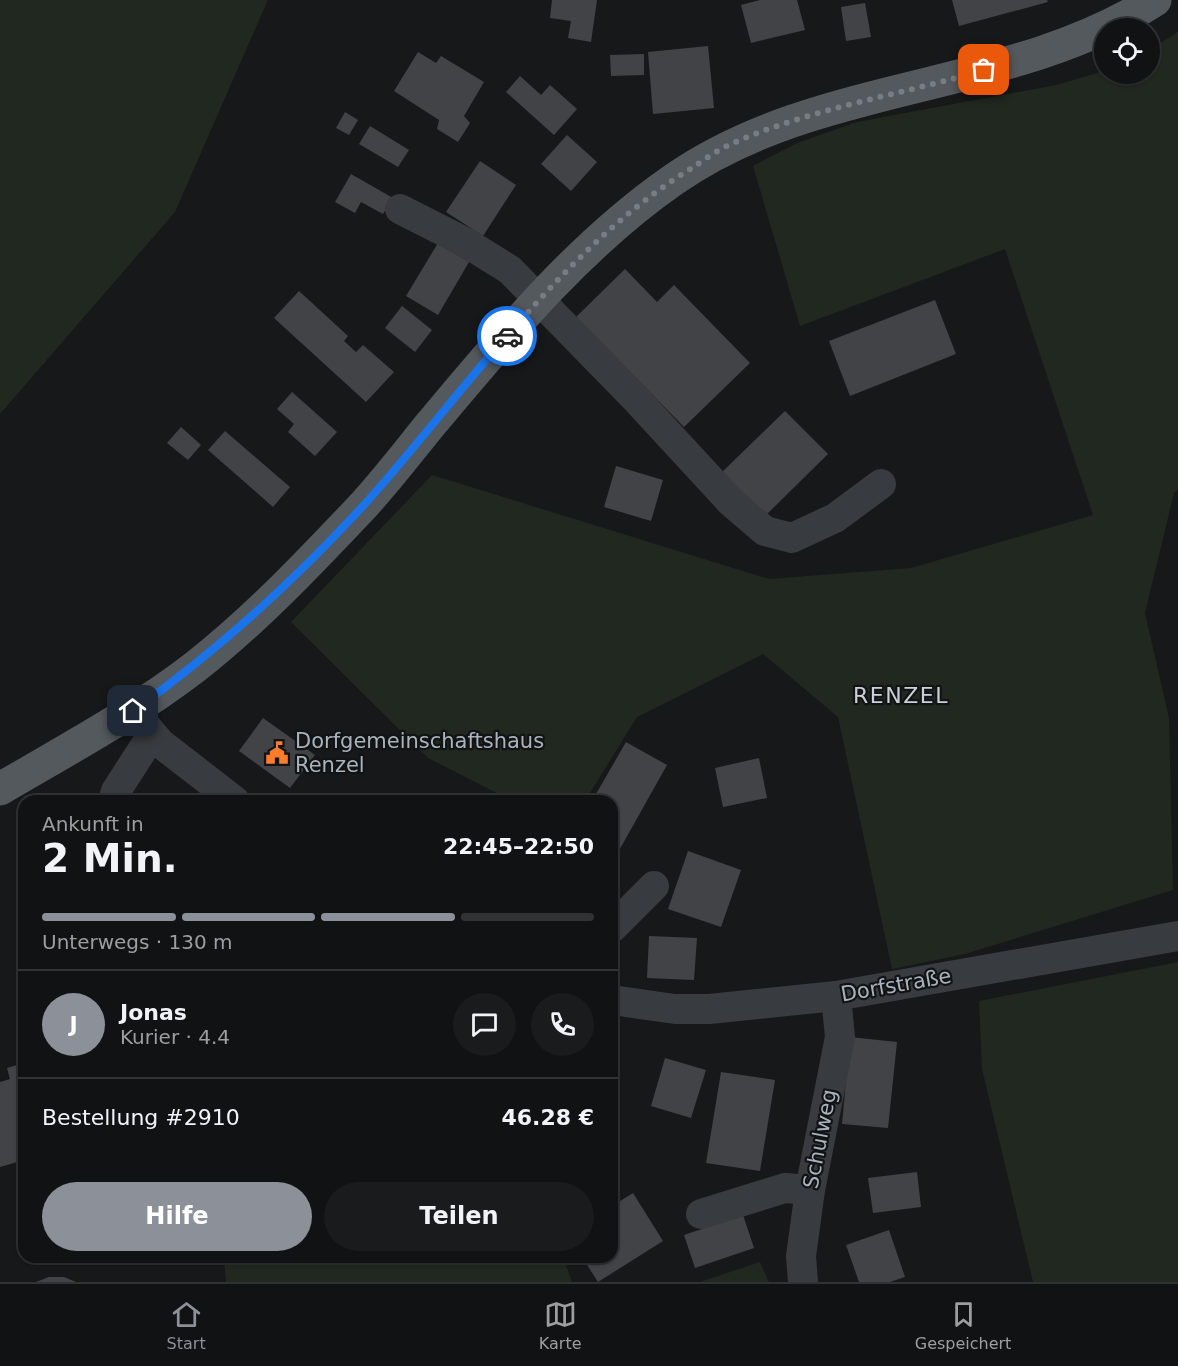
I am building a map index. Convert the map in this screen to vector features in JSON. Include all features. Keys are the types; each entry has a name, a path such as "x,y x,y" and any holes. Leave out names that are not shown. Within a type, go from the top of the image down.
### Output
{"main road":[{"path":"0,789 142,723 202,660 241,628 363,505 540,298 614,225 672,180 729,145 807,115 964,76 1064,46 1155,0"}],"street":[{"path":"400,209 465,242 510,270 540,298 731,502 765,531 792,538 835,518 881,484"},
{"path":"115,795 142,723 227,795"},
{"path":"618,922 654,886"},
{"name":"Dorfstraße","path":"618,1001 675,1009 709,1009 836,996 1178,936"},
{"name":"Schulweg","path":"803,1282 801,1256 810,1190 840,1037 836,996"},
{"path":"701,1214 785,1188 810,1190"}],"shaded area":[{"path":"0,0 268,0 175,212 0,414"},
{"path":"1178,32 1178,490 1174,493 1145,613 1169,718 1173,890 965,954 892,969 838,717 763,654 637,717 589,795 500,795 428,758 291,622 432,475 769,579 911,568 1093,515 1005,249 800,326 753,166 797,143 857,122 1056,85 1094,74 1094,84 1160,84 1160,43"},
{"path":"1178,962 1178,1282 1033,1282 982,1069 979,1001"},
{"path":"760,1262 769,1282 700,1282"},
{"path":"224,1263 565,1263 572,1282 226,1282"}],"building":[{"path":"552,0 597,0 591,42 568,38 571,21 550,18"},
{"path":"760,0 797,0 805,30 751,43 741,5"},
{"path":"952,0 1047,0 1048,2 959,26"},
{"path":"865,3 871,37 846,41 841,7"},
{"path":"708,46 714,108 653,114 648,52"},
{"path":"418,52 436,63 441,56 484,82 464,116 470,123 458,142 437,129 439,120 394,91"},
{"path":"644,54 644,75 611,76 610,55"},
{"path":"520,76 541,95 550,85 577,109 554,135 506,92"},
{"path":"345,112 358,120 349,135 336,128"},
{"path":"370,126 409,150 398,167 359,144"},
{"path":"567,135 597,162 571,191 541,164"},
{"path":"480,161 516,185 483,236 446,212"},
{"path":"351,174 393,198 383,214 361,202 355,213 335,202"},
{"path":"438,243 469,262 438,315 406,296"},
{"path":"625,269 657,302 674,285 750,363 684,427 576,317"},
{"path":"299,291 348,336 344,341 356,352 363,345 394,372 366,402 274,318"},
{"path":"935,300 956,354 850,396 829,341"},
{"path":"402,306 432,330 415,352 385,328"},
{"path":"292,392 337,432 315,456 288,432 294,424 277,409"},
{"path":"785,411 828,454 762,519 719,475"},
{"path":"181,427 201,445 188,460 167,443"},
{"path":"225,431 290,487 273,507 208,450"},
{"path":"616,466 663,480 651,521 604,507"},
{"name":"Dorfgemeinschaftshaus Renzel","path":"263,718 315,755 290,788 239,751"},
{"path":"626,742 667,765 618,852 618,795 595,795"},
{"path":"759,758 767,798 723,807 715,768"},
{"path":"688,851 741,870 721,927 668,909"},
{"path":"649,936 697,938 694,980 647,978"},
{"path":"850,1037 897,1042 888,1128 842,1124"},
{"path":"665,1058 706,1070 691,1118 651,1106"},
{"path":"18,1065 18,1162 0,1167 0,1082 10,1079 7,1068"},
{"path":"721,1072 775,1080 760,1171 706,1163"},
{"path":"917,1172 921,1207 873,1213 868,1178"},
{"path":"633,1193 663,1241 598,1282 586,1263 618,1263 618,1202"},
{"path":"743,1215 754,1248 695,1268 684,1235"},
{"path":"889,1230 905,1277 890,1282 859,1282 846,1245"},
{"path":"49,1277 64,1277 76,1282 36,1282"}],"way so far":[{"path":"507,336 568,268 614,225 672,180 729,145 807,115 984,70"}],"place":[{"name":"Dorfgemeinschaftshaus Renzel","path":"277,753"}],"district":[{"name":"RENZEL","path":"901,695"}],"route":[{"path":"133,711 194,667 241,628 290,580 363,505 507,336"}]}
